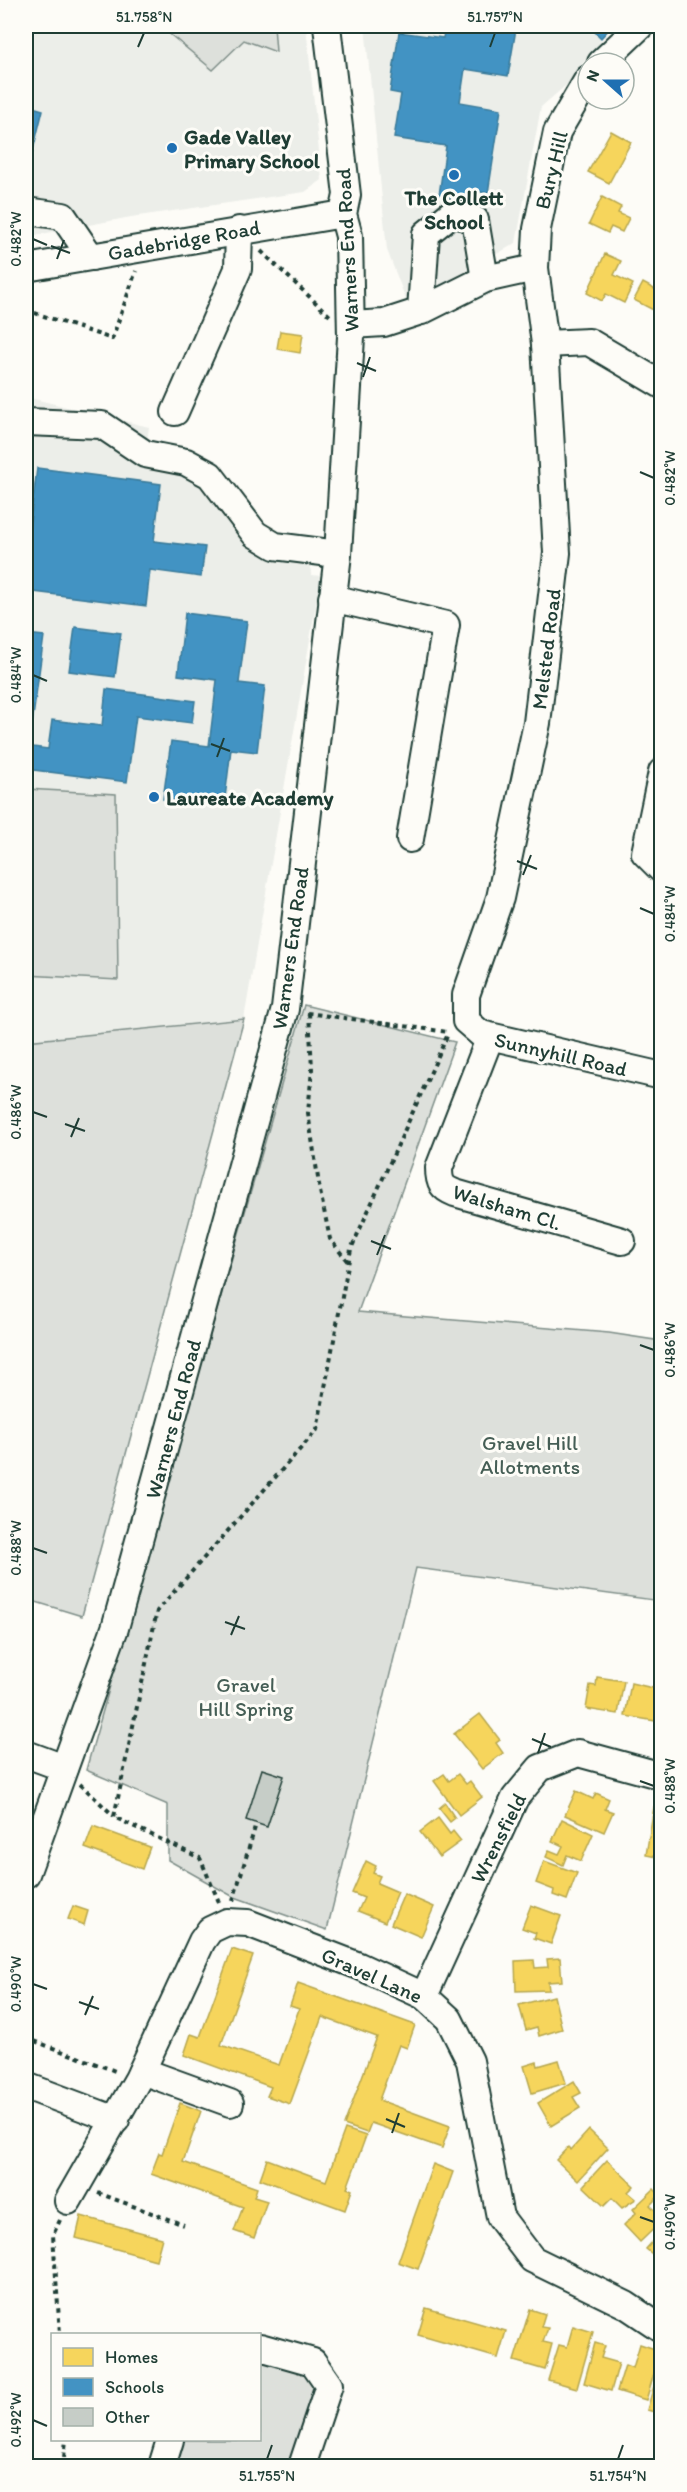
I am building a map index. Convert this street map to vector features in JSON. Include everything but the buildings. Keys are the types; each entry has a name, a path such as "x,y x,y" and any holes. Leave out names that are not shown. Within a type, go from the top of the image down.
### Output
{"street":[{"name":"Warners End Road","path":"26,1874 115,1628 297,1011 332,598 338,554 351,331 349,236 344,214 347,195 327,26"},
{"path":"614,51 640,26"},
{"name":"Bury Hill","path":"535,268 537,229 557,132 576,100"},
{"path":"26,211 63,216 91,257"},
{"path":"421,311 426,234 452,213 476,220 485,279"},
{"name":"Gadebridge Road","path":"26,268 239,230 344,214"},
{"path":"175,412 238,269 239,230"},
{"path":"351,331 421,311 485,279 535,268"},
{"name":"Melsted Road","path":"458,1027 466,995 500,898 537,723 557,553 545,344 535,268"},
{"path":"545,344 589,342 662,385"},
{"path":"26,422 102,425 145,454 186,462 210,475 255,534 275,546 338,554"},
{"path":"332,598 446,625 410,839"},
{"path":"662,772 645,853 662,870"},
{"name":"Sunnyhill Road","path":"458,1027 490,1037 662,1076"},
{"name":"Walsham Cl.","path":"490,1037 439,1168 439,1181 445,1189 622,1241"},
{"name":"Wrensfield","path":"424,1996 515,1798 540,1768 578,1753 662,1776"},
{"path":"26,1754 64,1768"},
{"path":"73,2193 140,2075 202,1941 210,1930 227,1922"},
{"name":"Gravel Lane","path":"227,1922 248,1923 424,1996 449,2019 470,2061 500,2217 532,2259 626,2305 662,2329"},
{"path":"140,2075 230,2103"},
{"path":"26,2086 116,2120"},
{"path":"261,2347 313,2362 329,2385 302,2466"},
{"path":"162,2466 169,2441"}],"path":[{"path":"239,230 351,331"},
{"path":"26,310 112,339 144,248"},
{"path":"114,1817 157,1611 317,1430 351,1249 458,1027 297,1011 312,1069 308,1113 320,1191 330,1239 348,1263"},
{"path":"64,1768 114,1817 200,1858 227,1922"},
{"path":"227,1922 256,1824"},
{"path":"26,2038 140,2075"},
{"path":"60,2333 53,2235 73,2193 184,2225"},
{"path":"63,2466 66,2441"}],"shaded area":[{"name":"Gade Valley Primary School","path":"26,26 306,26 322,180 305,192 131,217 26,237"},
{"name":"The Collett School","path":"365,26 592,26 601,38 596,51 576,51 576,76 541,107 516,243 408,305 387,250"},
{"name":"Laureate Academy","path":"26,397 149,427 145,454 217,497 239,534 250,542 310,561 311,575 321,576 244,1019 26,1041"}],"green space":[{"path":"160,26 274,26 276,52 244,40 213,70"},
{"path":"26,789 116,794 118,980 26,975"},
{"name":"Gravel Hill Spring","path":"304,1005 455,1042 358,1312 609,1333 661,1341 661,1601 416,1568 327,1930 232,1896 168,1860 168,1805 86,1770"},
{"path":"244,1019 82,1616 26,1599 26,1041"},
{"path":"261,2348 329,2385 302,2466 162,2466 170,2441 261,2441"}],"place":[{"name":"Gade Valley Primary School","path":"172,148"},
{"name":"The Collett School","path":"454,175"},
{"name":"Laureate Academy","path":"154,797"}],"park label":[{"name":"Gravel Hill Allotments","path":"530,1454"}]}
